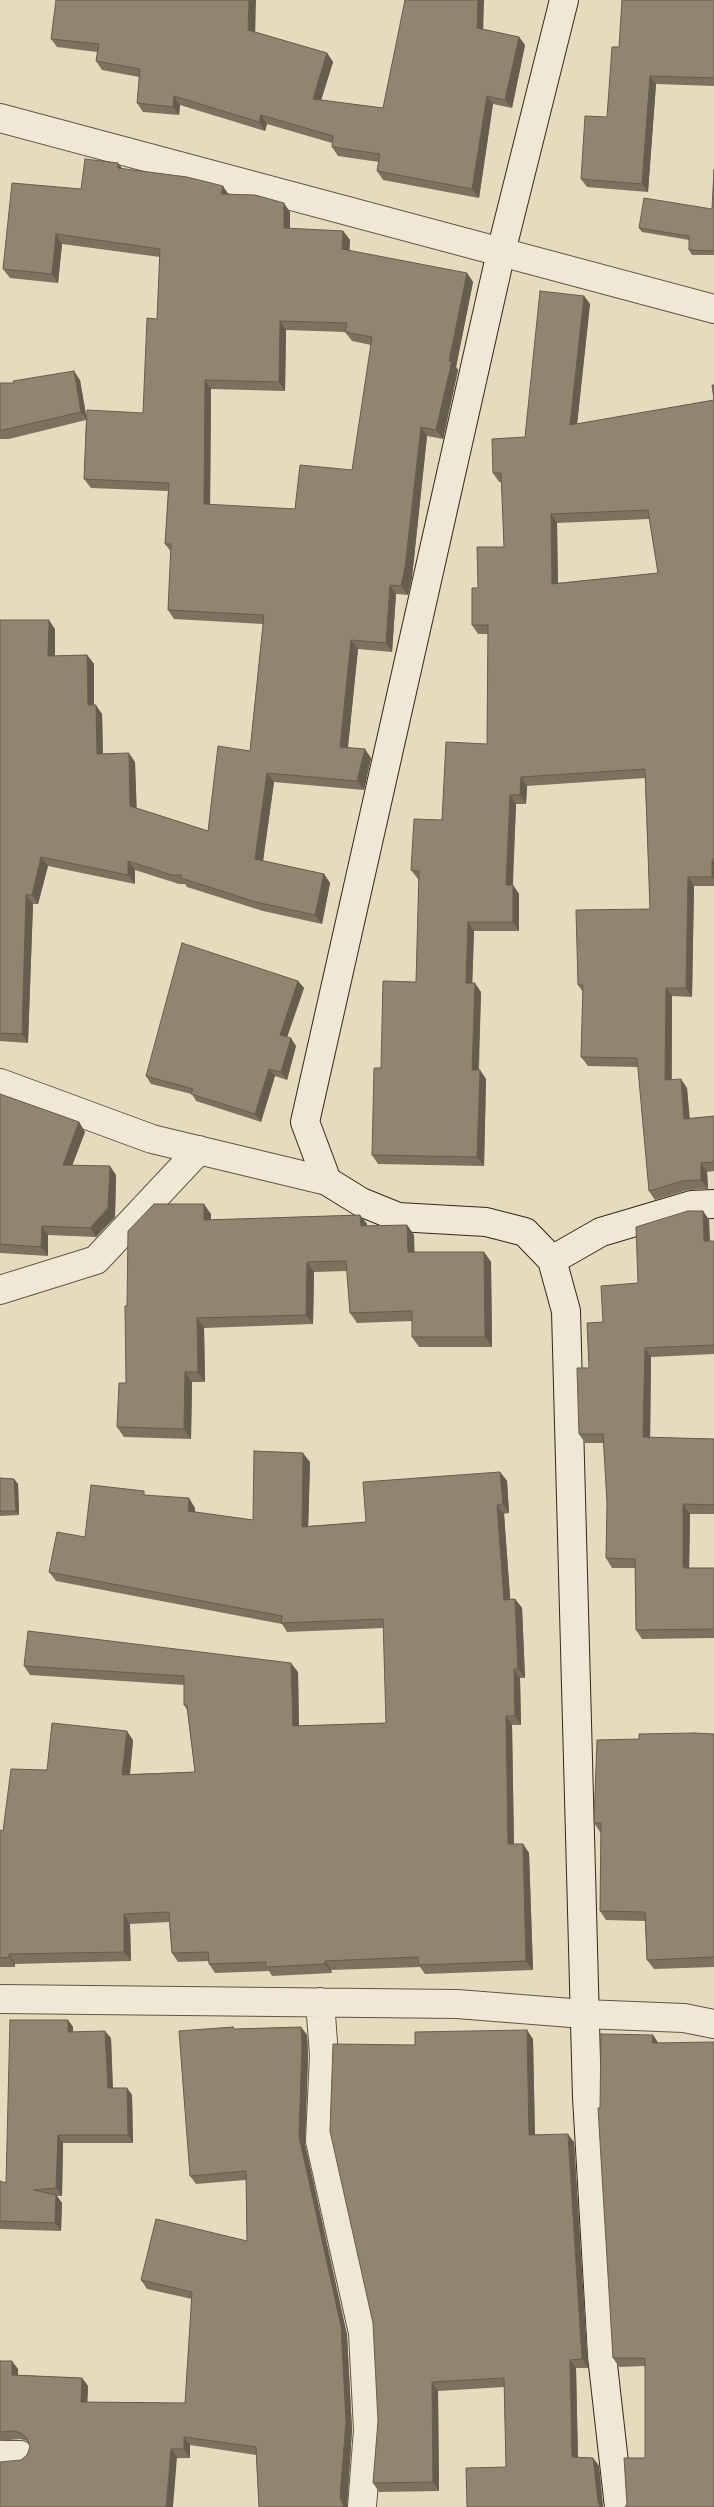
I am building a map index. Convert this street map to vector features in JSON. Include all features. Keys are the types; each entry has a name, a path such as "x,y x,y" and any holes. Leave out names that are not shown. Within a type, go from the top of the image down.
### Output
{"street":[{"path":"327,1181 306,1122 501,252 564,0"},
{"path":"0,118 714,309"},
{"path":"0,1082 152,1139 327,1181 361,1202 398,1217 486,1222 525,1232 552,1260 566,1311 584,2014 602,2356 619,2507"},
{"path":"0,1290 96,1260 199,1150"},
{"path":"552,1260 601,1232 692,1205 714,1204"},
{"path":"0,1999 457,2004 584,2014 684,2018 714,2024"},
{"path":"320,2002 324,2055 320,2141 363,2333 368,2430 362,2507"}],"building":[{"path":"56,0 249,0 248,30 327,53 313,99 383,108 405,0 478,0 477,28 519,37 505,100 487,96 472,189 377,171 380,154 332,147 333,136 261,115 259,122 174,96 173,107 137,103 140,69 96,61 99,44 51,39"},
{"path":"622,0 714,0 714,78 650,76 642,184 581,179 585,116 607,117 612,47 619,47"},
{"path":"85,159 118,163 118,168 187,177 223,186 221,194 255,195 284,203 284,228 343,231 342,249 467,273 449,361 452,361 436,430 421,427 405,568 401,586 390,585 386,643 351,640 340,747 365,749 357,781 267,773 255,859 324,874 315,915 256,902 181,878 181,875 172,875 128,861 128,875 41,857 32,895 26,895 22,1034 0,1033 0,620 49,620 48,656 87,655 88,705 96,705 97,754 129,753 130,806 208,831 218,746 250,751 264,615 168,610 171,544 165,544 169,483 84,479 87,410 143,413 147,318 157,319 160,249 56,234 52,274 3,269 12,183 81,189","holes":["280,321 347,323 345,332 372,337 352,470 300,465 295,509 204,504 205,380 279,382"]},
{"path":"714,170 714,251 689,250 689,236 639,228 644,198 712,209"},
{"path":"540,291 584,296 570,425 714,400 714,860 712,860 712,877 688,877 686,988 666,988 665,1080 681,1079 684,1119 714,1116 714,1162 701,1163 701,1180 682,1181 649,1191 637,1058 581,1057 583,985 578,985 576,910 650,909 645,769 521,777 520,795 510,795 506,885 513,885 513,922 468,922 466,983 475,983 472,1070 480,1070 477,1157 372,1155 374,1068 381,1068 383,981 416,982 419,871 411,870 414,819 442,820 446,742 487,744 488,625 472,625 472,588 478,588 477,547 504,547 501,473 493,473 492,439 525,437","holes":["648,510 658,573 552,584 551,514"]},
{"path":"74,371 81,412 0,430 0,383 14,383 13,381"},
{"path":"182,943 298,981 280,1035 291,1038 281,1072 269,1069 255,1114 191,1094 193,1089 146,1076"},
{"path":"0,1094 79,1122 63,1165 110,1166 108,1208 90,1228 42,1226 41,1247 0,1244"},
{"path":"154,1204 204,1204 204,1220 360,1215 361,1226 407,1225 408,1252 484,1252 485,1337 412,1337 412,1311 350,1313 346,1261 307,1262 306,1315 197,1318 198,1372 185,1372 184,1429 117,1427 119,1383 126,1383 125,1306 127,1306 128,1231"},
{"path":"688,1211 703,1211 704,1241 714,1241 714,1345 645,1348 643,1437 714,1439 714,1505 683,1504 683,1565 684,1568 714,1568 714,1629 636,1630 635,1559 606,1558 607,1503 603,1434 579,1434 577,1368 589,1368 587,1323 603,1322 601,1286 638,1283 636,1227"},
{"path":"254,1451 303,1453 302,1527 366,1522 363,1482 500,1472 503,1504 497,1505 504,1600 515,1599 518,1669 514,1669 515,1716 506,1716 508,1844 523,1844 526,1961 419,1965 418,1957 325,1961 325,1964 266,1967 266,1962 209,1964 208,1952 172,1953 169,1912 124,1914 124,1952 9,1954 9,1957 0,1958 0,1830 3,1831 11,1769 47,1770 52,1723 127,1731 122,1775 195,1772 187,1705 184,1705 184,1676 24,1666 28,1631 291,1663 293,1726 386,1723 383,1619 281,1623 282,1616 49,1572 57,1532 85,1537 91,1485 144,1491 144,1495 189,1498 188,1511 253,1520"},
{"path":"0,1478 14,1479 16,1511 0,1511"},
{"path":"639,1734 714,1734 714,1957 647,1960 645,1912 600,1911 601,1823 594,1823 597,1740 639,1739"},
{"path":"10,2020 68,2020 68,2032 105,2031 108,2088 127,2088 128,2135 58,2135 56,2188 34,2190 56,2195 55,2223 0,2221 0,2181 6,2183"},
{"path":"233,2027 234,2029 301,2027 299,2136 341,2326 346,2421 340,2497 344,2507 259,2507 256,2447 184,2437 184,2449 171,2449 166,2507 0,2507 0,2462 21,2460 27,2455 30,2447 27,2438 21,2433 14,2431 0,2432 0,2361 12,2361 12,2375 82,2378 81,2402 185,2403 192,2292 141,2280 156,2219 247,2241 246,2171 190,2176 179,2031"},
{"path":"527,2030 529,2135 568,2134 582,2359 570,2360 572,2457 593,2458 600,2507 467,2507 466,2468 506,2467 504,2378 432,2382 433,2482 373,2483 378,2421 373,2323 330,2131 333,2044 415,2045 415,2032"},
{"path":"601,2034 653,2035 652,2043 714,2042 714,2507 625,2507 627,2504 624,2458 645,2458 645,2358 613,2358 598,2108 600,2108"}]}
